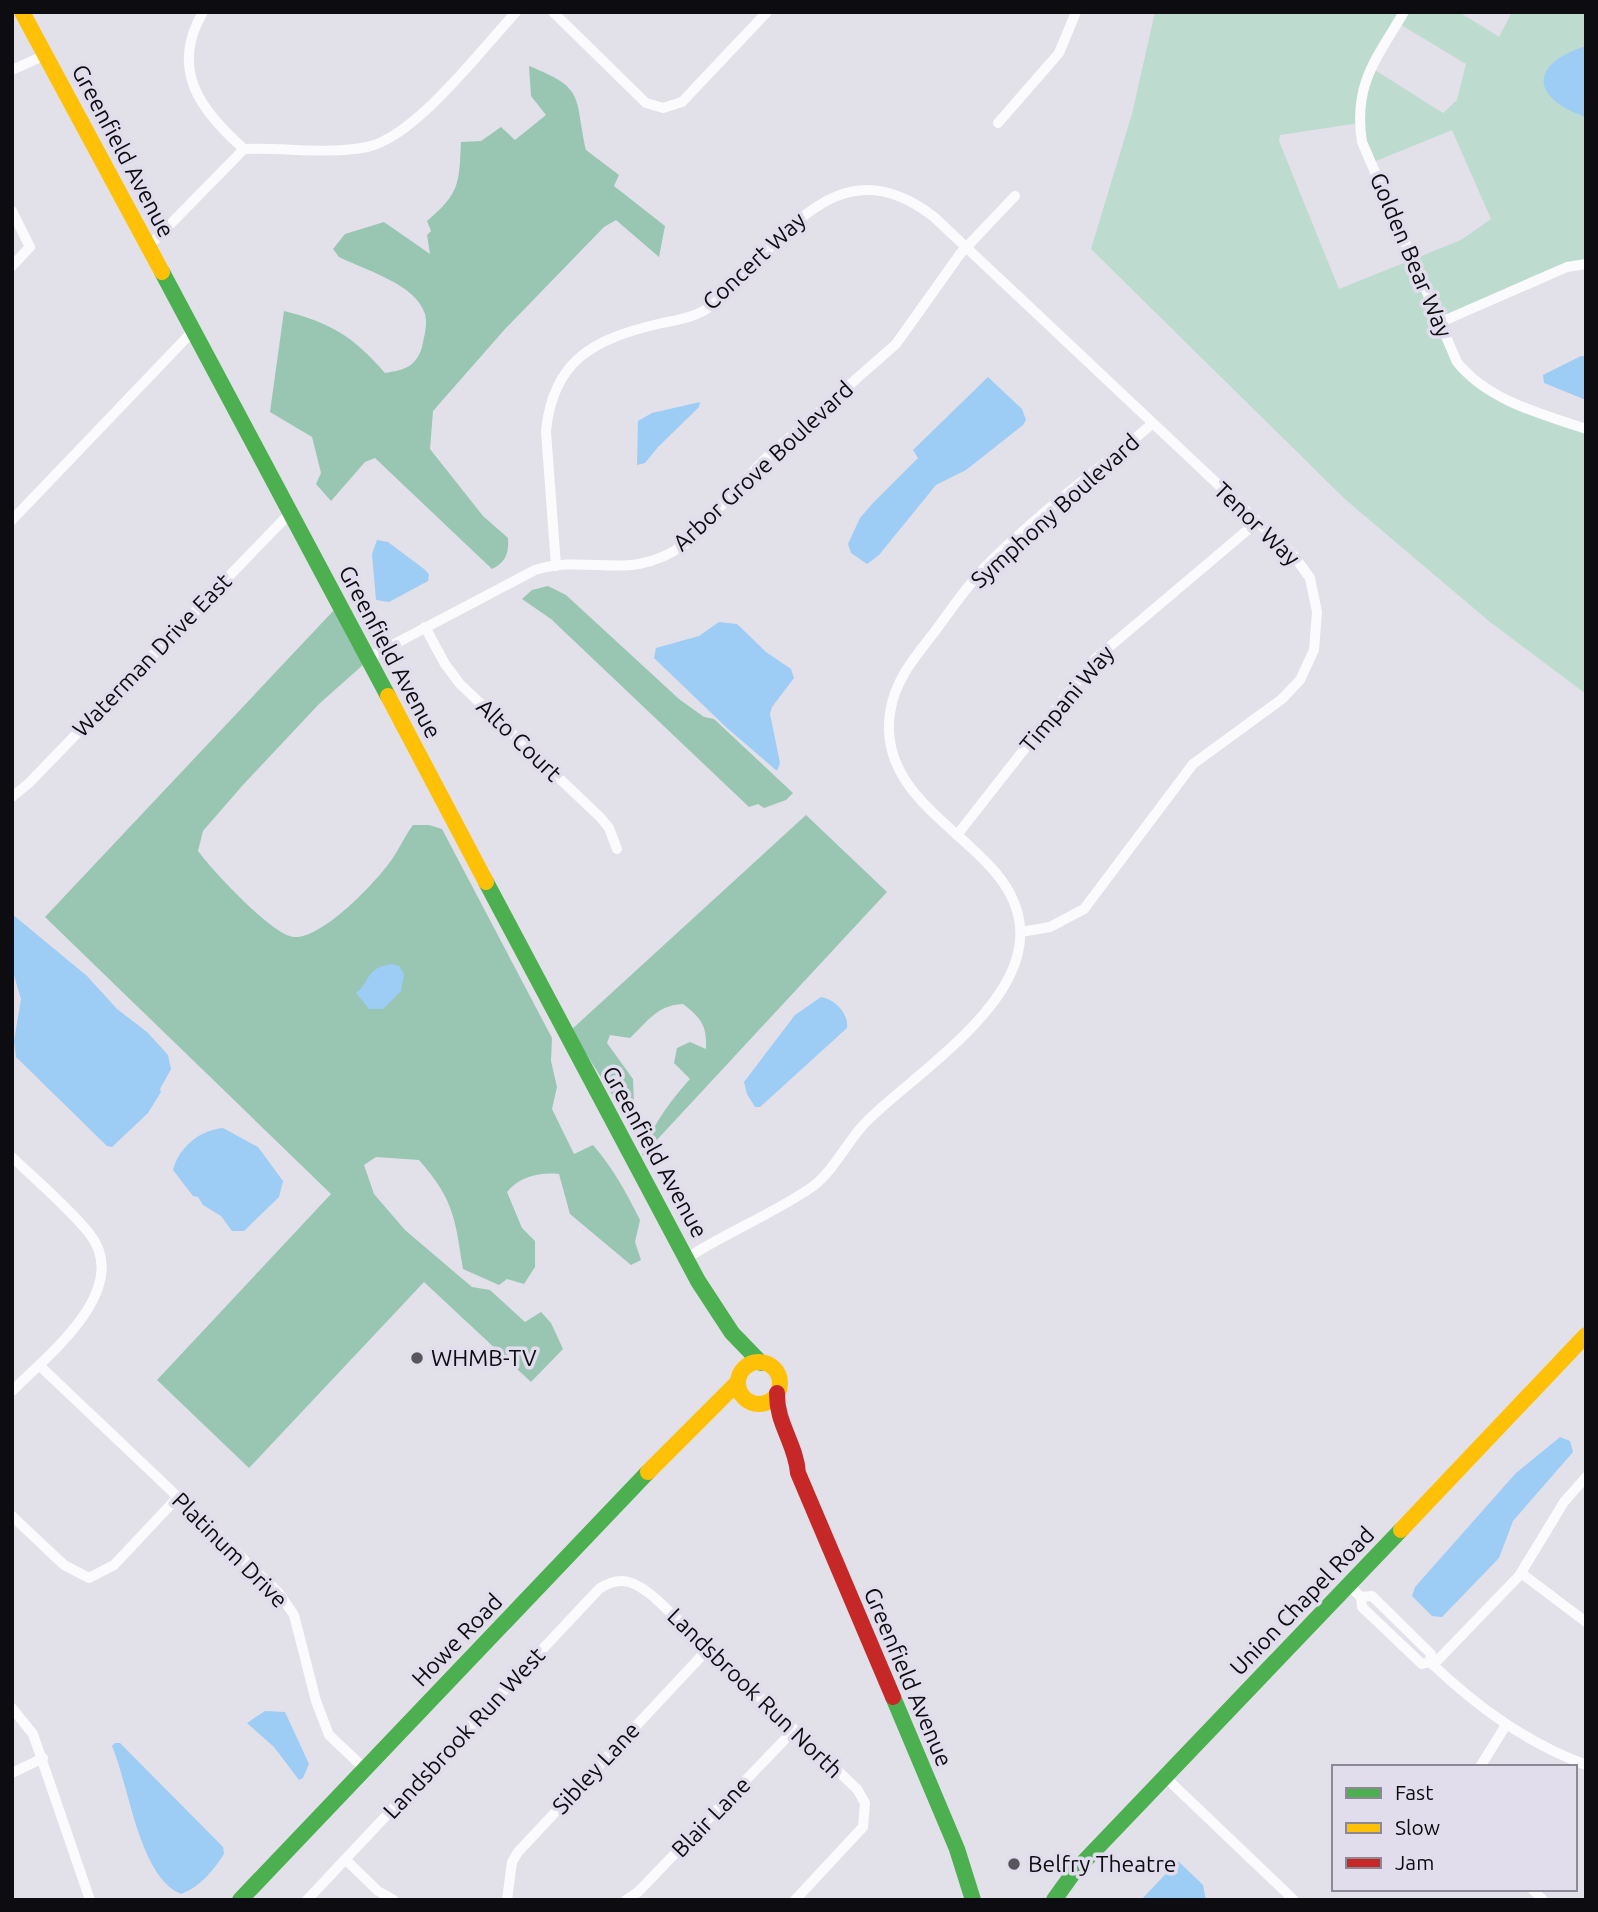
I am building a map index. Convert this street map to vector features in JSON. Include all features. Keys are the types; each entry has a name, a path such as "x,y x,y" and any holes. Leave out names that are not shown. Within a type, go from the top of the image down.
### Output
{"main road":[{"name":"Greenfield Avenue","path":"22,12 291,512 626,1150 717,1313 744,1348 761,1363"},
{"name":"Greenfield Avenue","path":"717,1313 719,1327 736,1353 739,1378"},
{"name":"Union Chapel Road","path":"1054,1900 1074,1872 1586,1335"},
{"path":"761,1363 777,1374 777,1393 767,1402 753,1403 742,1395 739,1378 749,1365 761,1363"},
{"name":"Howe Road","path":"709,1415 712,1406 739,1378"},
{"name":"Greenfield Avenue","path":"777,1393 777,1420 798,1461 797,1473"},
{"name":"Greenfield Avenue","path":"753,1403 790,1466 797,1473 957,1849 973,1900"},
{"name":"Howe Road","path":"240,1900 634,1486 709,1415 733,1404 753,1403"}],"street":[{"path":"203,12 189,52 191,82 207,112 244,149 348,150 370,146 396,135 422,112 516,12"},
{"path":"554,12 646,103 672,107 682,102 767,12"},
{"path":"998,122 1051,66 1067,40 1076,12"},
{"name":"Golden Bear Way","path":"1404,12 1370,68 1361,95 1359,123 1362,142 1457,362 1470,378 1499,396 1586,429"},
{"path":"12,70 45,55"},
{"path":"148,247 244,149"},
{"name":"Concert Way","path":"556,566 546,431 548,413 561,380 583,353 611,337 707,309 800,217 838,195 867,190 903,198 928,212 966,247"},
{"name":"Arbor Grove Boulevard","path":"368,658 522,575 556,566 639,566 663,557 685,544 765,459 896,344 966,247 1015,197"},
{"path":"12,211 30,247 12,266"},
{"name":"Tenor Way","path":"966,247 1294,556 1310,578 1317,612 1317,632 1308,666 1282,699 1193,764 1084,909 1050,927 1021,932"},
{"path":"1441,322 1567,267 1586,264"},
{"path":"12,520 193,331"},
{"name":"Symphony Boulevard","path":"687,1258 820,1180 866,1122 996,1002 1013,972 1021,932 1014,906 1003,883 910,789 896,763 891,750 889,724 896,688 921,649 988,564 1152,424"},
{"name":"Waterman Drive East","path":"12,797 29,783 291,512"},
{"name":"Timpani Way","path":"957,835 1094,659 1256,522"},
{"name":"Alto Court","path":"425,627 452,673 601,818 609,828 617,849"},
{"path":"12,1158 91,1235 103,1259 93,1306 12,1391"},
{"name":"Platinum Drive","path":"39,1365 279,1593 294,1615 316,1701 329,1735 365,1769"},
{"path":"1348,1585 1361,1598 1362,1606 1422,1664 1432,1663 1521,1573 1557,1512 1586,1477"},
{"path":"12,1516 64,1565 89,1578 114,1565 178,1497"},
{"path":"1521,1573 1586,1622"},
{"name":"Landsbrook Run North","path":"629,1580 655,1598 856,1789 865,1803 867,1815 863,1827 794,1900"},
{"name":"Landsbrook Run West","path":"307,1900 599,1589 609,1582 629,1580"},
{"name":"Sibley Lane","path":"507,1900 512,1862 518,1852 708,1649"},
{"path":"1432,1663 1463,1694 1506,1725 1544,1747 1586,1765"},
{"path":"12,1709 33,1734 43,1758 89,1900"},
{"path":"1481,1765 1506,1725"},
{"name":"Blair Lane","path":"626,1900 638,1892 793,1731"},
{"path":"12,1773 43,1758"},
{"path":"1165,1777 1294,1900"},
{"path":"345,1859 378,1891 394,1900"}],"green space":[{"path":"1155,12 1459,12 1499,37 1512,12 1586,12 1586,264 1441,322 1457,362 1498,396 1586,429 1586,694 1490,622 1346,500 1091,249 1132,114","holes":["1398,23 1466,64 1457,100 1443,113 1370,67","1359,123 1371,163 1452,130 1491,219 1461,240 1339,289 1279,141 1280,135"]},
{"path":"529,66 569,88 578,105 586,150 619,175 614,186 665,226 659,257 616,220 604,227 505,329 433,411 430,449 483,516 508,538 506,557 492,569 375,458 365,462 331,501 316,484 321,473 312,437 270,412 284,311 328,326 340,333 362,349 385,373 403,369 416,359 422,347 426,327 425,314 420,303 401,286 339,257 333,249 345,234 384,222 430,254 427,235 431,231 427,221 446,203 456,187 461,142 481,141 501,127 515,140 546,115 531,96"},
{"path":"548,586 566,595 679,699 704,717 714,719 793,793 786,800 764,808 758,804 749,807 551,619 522,599 532,590"},
{"path":"335,609 364,664 319,704 242,786 203,831 198,851 258,914 284,934 294,937 319,929 360,896 390,862 413,825 429,825 442,829 552,1038 551,1061 557,1087 552,1109 574,1154 593,1145 619,1181 640,1220 635,1242 641,1260 631,1265 570,1214 559,1174 538,1175 518,1182 507,1192 522,1228 535,1241 535,1267 524,1284 507,1279 499,1285 463,1269 451,1210 440,1187 419,1160 376,1157 364,1165 374,1194 405,1230 472,1287 490,1290 525,1322 541,1312 551,1323 563,1349 531,1382 424,1282 249,1468 157,1380 331,1194 45,917"},
{"path":"806,815 887,892 642,1156 662,1115 690,1079 674,1063 677,1048 690,1042 706,1049 702,1023 683,1004 674,1005 653,1015 630,1038 610,1035 607,1043 633,1079 634,1104 618,1104 571,1030"}],"water":[{"path":"1586,46 1586,117 1554,100 1546,91 1544,81 1546,71 1554,62 1567,53"},
{"path":"1586,356 1586,400 1544,383 1543,375"},
{"path":"988,377 1022,409 1026,420 1023,425 966,470 936,485 879,555 867,564 851,553 848,544 860,518 918,458 913,450"},
{"path":"700,402 699,407 645,463 637,465 638,421 652,413"},
{"path":"377,540 388,542 424,569 429,574 428,581 389,602 376,600 372,554"},
{"path":"719,622 737,624 766,652 791,669 794,678 772,707 770,714 780,763 777,771 727,728 654,658 656,648 699,636"},
{"path":"12,914 87,976 117,1009 147,1032 168,1055 171,1069 160,1089 161,1092 148,1113 112,1147 107,1146 16,1057 14,1041 21,999 12,969"},
{"path":"391,964 399,966 404,974 401,991 383,1009 369,1009 356,993 372,972"},
{"path":"821,997 840,1008 846,1018 847,1028 760,1107 755,1107 744,1082 795,1015"},
{"path":"223,1128 258,1147 283,1181 279,1197 244,1231 232,1231 221,1216 193,1196 173,1170 180,1154 192,1141 206,1132"},
{"path":"1560,1437 1570,1441 1573,1452 1513,1521 1499,1558 1442,1617 1432,1616 1412,1596 1415,1587 1516,1473"},
{"path":"265,1711 285,1712 309,1764 303,1778 299,1780 274,1747 247,1723"},
{"path":"120,1743 223,1847 224,1854 206,1878 188,1891 181,1894 167,1884 145,1850 112,1746"},
{"path":"1178,1861 1203,1885 1206,1900 1141,1900"}],"traffic: fast":[{"path":"162,272 388,696"},
{"path":"486,882 698,1281 732,1333 761,1363"},
{"path":"240,1900 648,1472"},
{"path":"1054,1900 1074,1872 1401,1530"},
{"path":"893,1697 957,1849 973,1900"}],"traffic: slow":[{"path":"22,12 162,272"},
{"path":"388,696 486,882"},
{"path":"1401,1530 1586,1335"},
{"path":"759,1362 774,1368 780,1383 774,1398 759,1404 744,1398 738,1383 744,1368 759,1362"},
{"path":"648,1472 738,1382"}],"traffic: jam":[{"path":"777,1393 780,1414 794,1452 798,1473 893,1697"}],"place":[{"name":"WHMB-TV","path":"417,1358"},
{"name":"Belfry Theatre","path":"1014,1864"}]}
